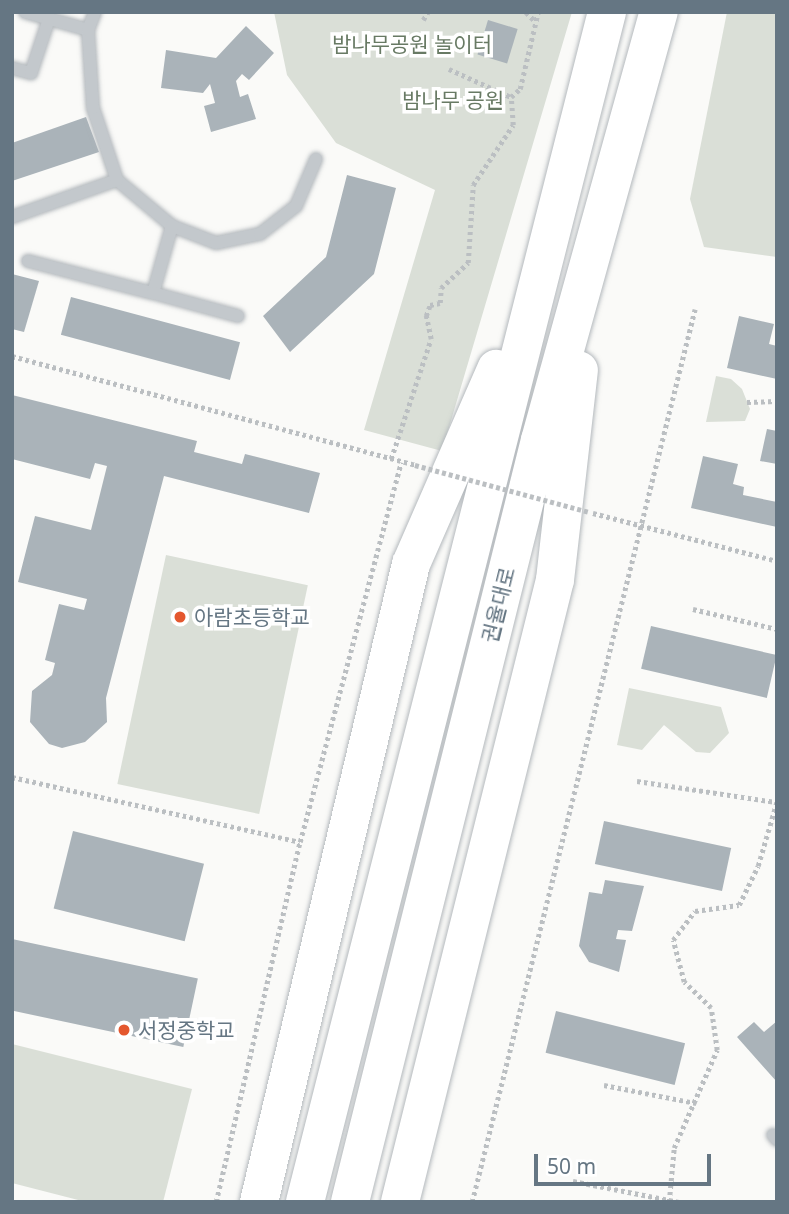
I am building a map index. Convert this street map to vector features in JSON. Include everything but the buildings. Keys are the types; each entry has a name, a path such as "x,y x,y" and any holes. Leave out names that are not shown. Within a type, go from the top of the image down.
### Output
{"highway":[{"name":"권율대로","path":"305,1202 607,12"},
{"name":"권율대로","path":"350,1202 536,454 590,274 659,12"},
{"path":"259,1202 411,564 541,268"},
{"path":"400,1202 555,580 590,274"}],"lane":[{"path":"25,12 88,30"},
{"path":"95,12 88,30 93,108 117,180 172,226 216,243 260,234 296,206 316,159"},
{"path":"12,68 31,73 49,19"},
{"path":"12,218 117,180"},
{"path":"153,293 172,226"},
{"path":"28,261 238,316"}],"path":[{"path":"423,20 428,12"},
{"path":"526,12 536,22"},
{"path":"511,97 520,89 538,12"},
{"path":"449,69 511,97"},
{"path":"391,459 431,339 426,316 430,305 440,303 441,288 468,263 473,185 505,144 513,125 511,97"},
{"path":"472,1202 695,309"},
{"path":"12,356 777,561"},
{"path":"747,402 777,401"},
{"path":"216,1202 300,842 401,462"},
{"path":"693,609 777,629"},
{"path":"12,777 300,842"},
{"path":"637,781 777,802 739,905 695,911 673,940 684,982 711,1008 717,1050 674,1148 669,1201"},
{"path":"604,1085 696,1103"},
{"path":"573,1181 680,1202"}],"green space":[{"name":"밤나무 공원","path":"274,12 572,12 442,451 364,430 435,190 336,143 287,75"},
{"path":"727,12 777,12 777,257 704,247 690,199"},
{"path":"716,376 731,379 742,389 750,409 745,421 706,422"},
{"path":"166,555 308,585 259,814 117,784"},
{"path":"629,688 721,707 729,733 710,753 696,752 664,725 642,750 617,745"},
{"path":"12,1044 192,1089 163,1202 86,1202 12,1183"}],"place":[{"name":"아람초등학교","path":"180,617"},
{"name":"서정중학교","path":"124,1030"}],"park label":[{"name":"밤나무공원 놀이터","path":"412,44"}]}
